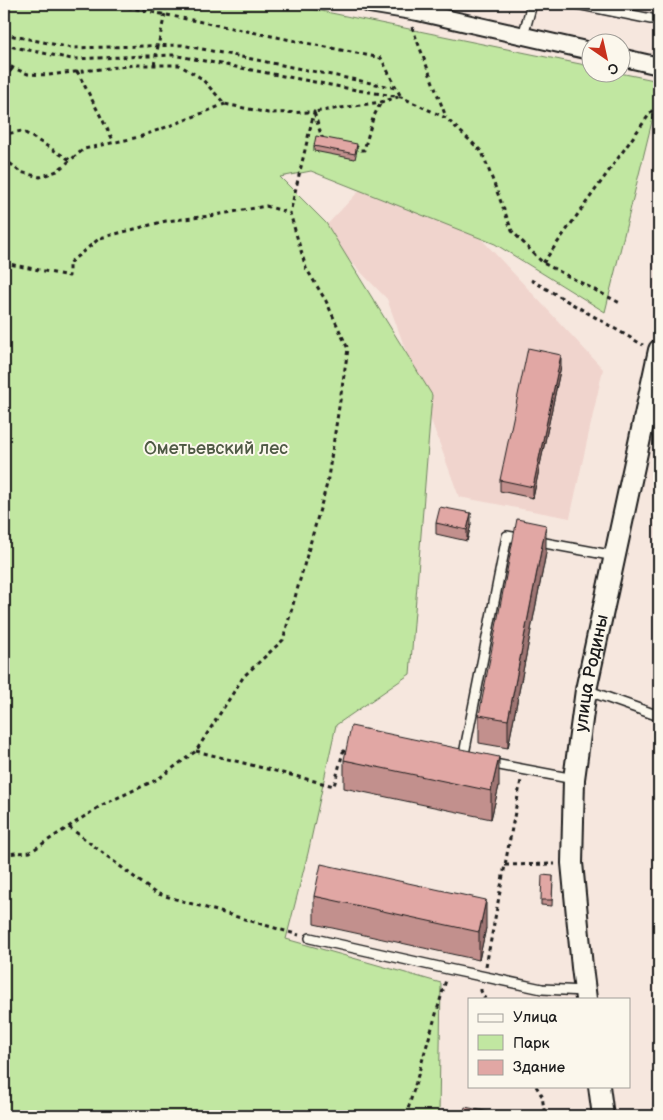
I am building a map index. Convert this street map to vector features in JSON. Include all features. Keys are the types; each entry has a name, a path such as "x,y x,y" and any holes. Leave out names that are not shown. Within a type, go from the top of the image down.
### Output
{"street":[{"path":"369,4 416,8 580,49"},
{"path":"630,59 659,66"},
{"name":"улица Родины","path":"586,995 572,864 574,779 586,690 659,353"},
{"path":"599,1088 603,1116"}],"lane":[{"path":"523,36 532,4"},
{"path":"577,4 651,19"},
{"path":"472,760 507,536 615,556"},
{"path":"586,690 659,716"},
{"path":"454,757 574,779"},
{"path":"310,938 448,970 586,995"}],"path":[{"path":"112,4 381,58 401,97"},
{"path":"154,65 167,4"},
{"path":"416,8 412,27 446,118"},
{"path":"4,34 72,48 182,45 396,88"},
{"path":"4,45 72,59 173,55 401,97 446,118 482,152 512,231 543,263 620,303"},
{"path":"4,62 28,74 48,75 134,65 178,65 201,78 226,104"},
{"path":"4,78 13,68"},
{"path":"77,71 114,142"},
{"path":"4,158 20,172 40,177 57,171 84,149 139,137 226,104 268,113 314,112 381,102 401,97"},
{"path":"543,263 659,101"},
{"path":"348,144 364,150 373,118 381,102"},
{"path":"314,112 322,138 331,140"},
{"path":"4,854 30,852 102,805 158,779 196,751 244,676 283,640 327,484 348,349 326,301 306,268 290,213 314,112"},
{"path":"4,130 6,134 22,131 70,160"},
{"path":"4,263 68,276 70,263 100,238 166,221 210,216 266,206 290,213"},
{"path":"531,280 659,353"},
{"path":"196,751 334,786 343,752 353,742"},
{"path":"484,998 481,991 523,770"},
{"path":"69,827 155,893 310,938"},
{"path":"505,865 572,864"},
{"path":"406,1116 448,970"},
{"path":"537,1088 542,1096 545,1116"}],"shaded area":[{"path":"398,150 603,369 570,518 459,497 387,299 321,231"}],"green space":[{"name":"Ометьевский лес","path":"4,4 287,4 580,64 580,82 630,82 630,75 659,81 659,93 605,312 495,244 311,171 280,177 326,223 432,395 410,674 336,725 308,853 286,939 441,983 439,1116 4,1116"}],"building":[{"path":"316,136 357,144 355,154 314,146"},
{"path":"528,348 561,355 533,487 500,480"},
{"path":"440,507 471,513 467,530 436,523"},
{"path":"517,519 546,525 508,720 479,715"},
{"path":"351,726 499,757 491,791 344,760"},
{"path":"321,864 486,900 479,932 314,896"},
{"path":"542,875 553,876 552,900 541,900"},
{"path":"465,1107 504,1115 463,1116"}]}
